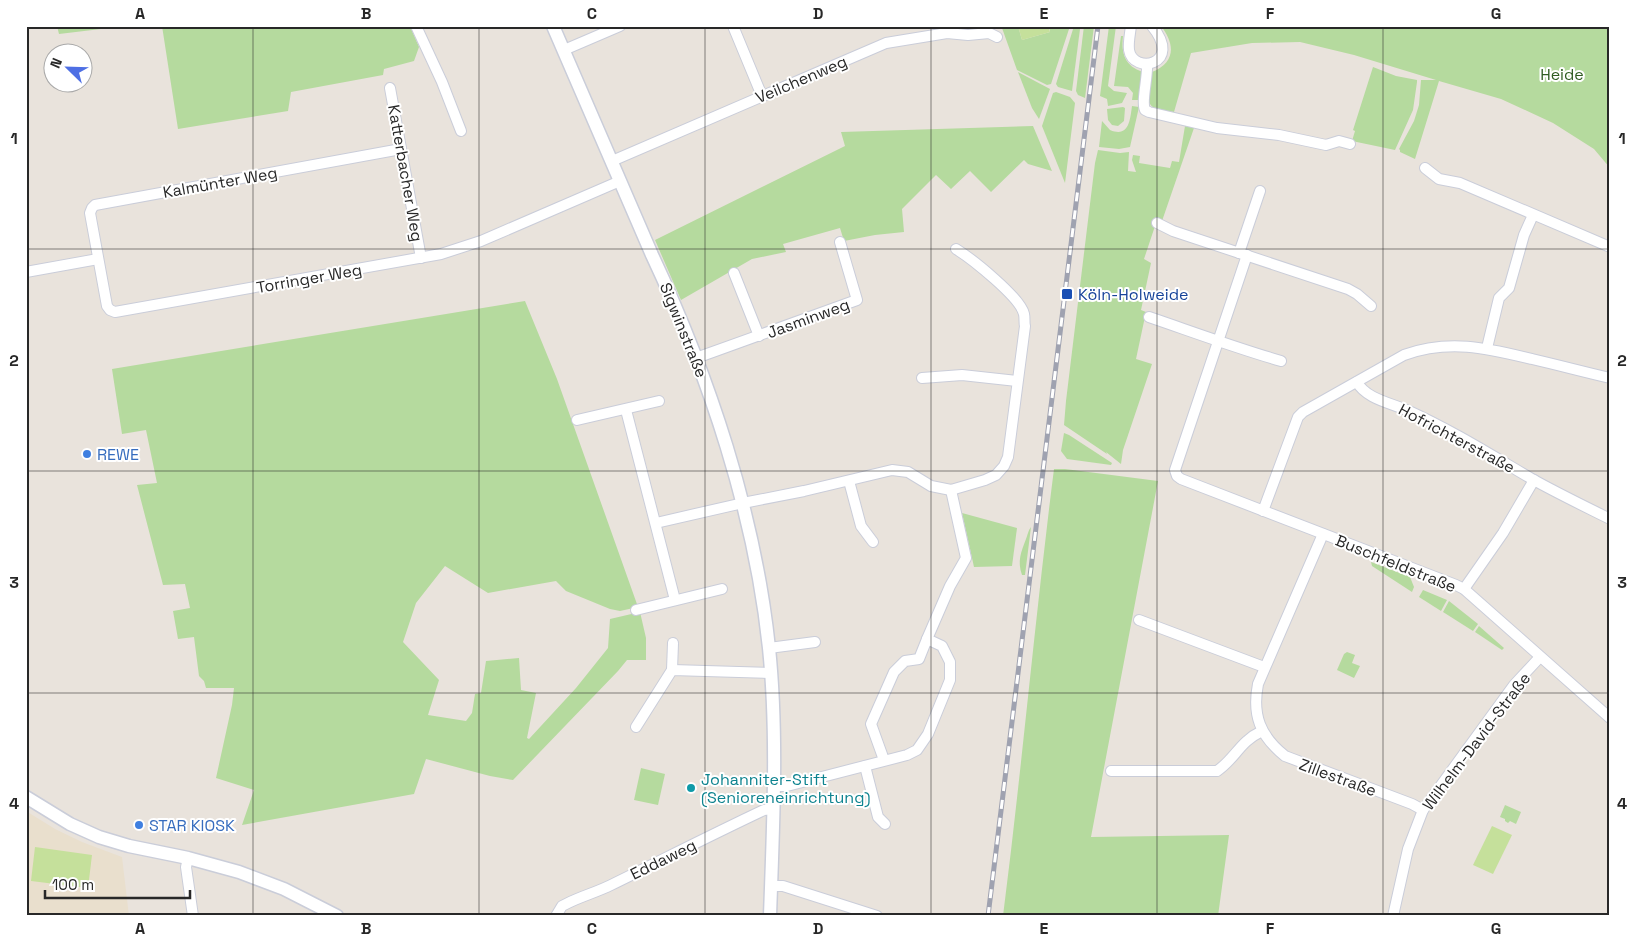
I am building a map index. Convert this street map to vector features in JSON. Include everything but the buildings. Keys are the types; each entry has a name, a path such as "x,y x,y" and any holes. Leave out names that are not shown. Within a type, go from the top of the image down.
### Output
{"street":[{"path":"416,26 442,82 461,131"},
{"name":"Sigwinstraße","path":"553,26 668,288 696,358 708,390 743,503 759,580 771,673 773,809 770,916"},
{"path":"564,50 620,26"},
{"path":"733,26 762,96"},
{"path":"1131,26 1129,44 1131,56 1140,63 1147,64 1157,60 1163,50 1162,42 1152,26"},
{"name":"Veilchenweg","path":"612,160 886,43 946,30 968,35 989,33 997,38"},
{"path":"1147,64 1148,79 1143,104 1148,112 1217,128 1279,135 1326,145 1339,141 1350,144"},
{"name":"Katterbacher Weg","path":"390,88 421,258"},
{"name":"Kalmünter Weg","path":"98,260 90,213 95,205 401,149"},
{"path":"1425,168 1439,180 1460,183 1610,247"},
{"name":"Torringer Weg","path":"98,260 107,306 115,312 421,258 462,248 620,181"},
{"path":"1219,341 1260,190"},
{"path":"1487,348 1500,298 1509,288 1524,235 1533,215"},
{"path":"1157,223 1173,231 1348,289 1371,306"},
{"name":"Jasminweg","path":"696,358 857,300 840,242"},
{"path":"656,523 892,470 908,472 931,486 951,490 985,480 996,474 1004,466 1008,457 1025,326 1024,314 1014,299 983,268 956,249"},
{"path":"26,272 98,260"},
{"name":"Jasminweg","path":"734,273 759,336"},
{"path":"1149,317 1234,347 1281,360"},
{"name":"Buschfeldstraße","path":"1219,341 1175,470 1176,476 1464,589 1610,718"},
{"path":"1263,510 1298,417 1404,355 1418,350 1447,346 1487,348 1610,378"},
{"path":"922,378 962,375 1018,381"},
{"name":"Hofrichterstraße","path":"1356,382 1372,396 1400,406 1448,430 1534,480 1610,519"},
{"path":"577,420 659,401"},
{"path":"626,410 675,600"},
{"name":"Hofrichterstraße","path":"1464,589 1503,533 1534,480"},
{"path":"848,481 861,526 873,542"},
{"path":"884,760 872,724 894,672 905,661 918,659 950,586 966,558 951,490"},
{"name":"Zillestraße","path":"1323,534 1258,684 1256,695 1258,719 1262,731 1270,742 1285,756 1412,804 1423,810"},
{"path":"636,610 722,589"},
{"path":"1139,620 1264,668"},
{"path":"773,786 787,786 907,755 917,750 928,734 950,680 950,662 942,646 927,639"},
{"path":"769,648 815,642"},
{"path":"636,727 672,670 673,643"},
{"name":"Wilhelm-David-Straße","path":"1393,916 1408,849 1423,810 1514,685 1540,657"},
{"path":"672,670 771,673"},
{"path":"1111,771 1217,771 1223,767 1245,741 1262,731"},
{"path":"865,766 878,818 885,824"},
{"path":"26,797 70,824 99,836 129,846 188,858 239,872 304,898 337,916"},
{"name":"Eddaweg","path":"556,916 562,906 598,891 764,810 773,809"},
{"path":"188,858 186,867 193,916"},
{"path":"771,886 784,886 877,916"}],"shaded area":[{"path":"26,811 55,829 82,842 122,857 129,916 26,916"}],"green space":[{"path":"57,26 126,26 59,34"},
{"path":"162,26 410,26 419,47 414,61 384,69 383,75 291,92 288,111 178,129"},
{"path":"1000,26 1018,26 1022,40 1050,32 1049,26 1070,26 1051,84 1047,85 1017,70"},
{"path":"1018,26 1048,26 1050,32 1022,40"},
{"path":"1074,26 1079,26 1080,29 1072,91 1058,87 1056,84"},
{"path":"1084,26 1094,26 1085,98 1078,95 1076,91"},
{"path":"1109,26 1116,26 1108,86 1114,91 1127,93 1122,103 1108,106 1107,99 1100,96"},
{"name":"Heide","path":"1161,26 1610,26 1610,168 1594,149 1553,123 1501,99 1439,81 1415,159 1400,152 1399,149 1414,121 1419,105 1421,80 1436,80 1354,55 1300,42 1252,43 1191,53 1174,112 1158,110 1151,106 1148,98 1152,72 1166,63 1171,52 1169,39"},
{"path":"1121,36 1123,36 1125,59 1132,66 1143,72 1140,100 1132,100 1133,93 1128,87 1114,86"},
{"path":"1373,67 1396,76 1417,80 1413,110 1395,150 1352,141 1355,131 1353,130"},
{"path":"1018,72 1050,89 1039,119 1032,108"},
{"path":"1056,92 1070,97 1075,103 1065,183 1042,126 1053,93"},
{"path":"1132,106 1139,107 1130,147 1119,149 1099,147 1102,121 1110,130 1121,132 1125,130 1129,122"},
{"path":"1125,108 1124,121 1118,126 1112,125 1108,120 1107,109"},
{"path":"1178,124 1194,128 1162,221 1157,220 1144,259 1151,263 1141,310 1146,312 1136,359 1152,364 1123,450 1121,464 1064,425 1095,163 1098,150 1120,153 1129,152 1128,171 1136,172 1132,160 1133,155 1140,156 1139,163 1170,168 1172,161 1179,162 1185,126"},
{"path":"1033,126 1052,171 1028,164 1024,160 991,192 970,171 951,189 936,175 902,209 904,232 844,241 840,228 783,244 786,252 752,259 681,300 655,240 845,146 841,132"},
{"path":"525,301 557,379 638,607 620,611 610,609 566,591 556,581 488,593 445,566 416,603 403,642 439,680 428,715 466,721 472,713 475,694 481,693 486,661 519,658 521,690 536,693 527,738 529,739 576,688 608,648 610,619 640,612 646,638 646,660 627,660 513,780 490,776 426,759 414,794 242,825 254,790 216,778 234,688 206,688 204,681 199,676 194,637 178,639 173,611 190,608 185,584 163,585 137,485 157,483 146,430 122,434 112,369"},
{"path":"1064,433 1112,463 1111,465 1067,459 1061,451"},
{"path":"1054,469 1158,481 1091,837 1229,835 1218,916 1003,916"},
{"path":"962,513 1017,528 1012,566 974,567"},
{"path":"1031,527 1025,575 1022,575 1020,557"},
{"path":"1371,562 1410,577 1414,587 1412,592 1372,566"},
{"path":"1423,590 1447,600 1441,611 1419,597"},
{"path":"1449,601 1478,624 1473,631 1443,612"},
{"path":"1479,626 1504,648 1502,650 1475,632"},
{"path":"1347,652 1355,655 1352,663 1360,666 1354,678 1337,670 1344,654"},
{"path":"641,768 665,774 658,805 634,800"},
{"path":"1505,805 1521,812 1516,824 1510,821 1508,823 1500,817"},
{"path":"1492,826 1512,835 1493,874 1473,865"},
{"path":"35,847 92,855 88,888 31,881"}],"railway":[{"path":"988,916 1098,26"}],"place":[{"name":"Köln-Holweide","path":"1067,294"},
{"name":"REWE","path":"87,454"},
{"name":"Johanniter-Stift (Senioreneinrichtung)","path":"691,788"},
{"name":"STAR KIOSK","path":"139,825"}]}
